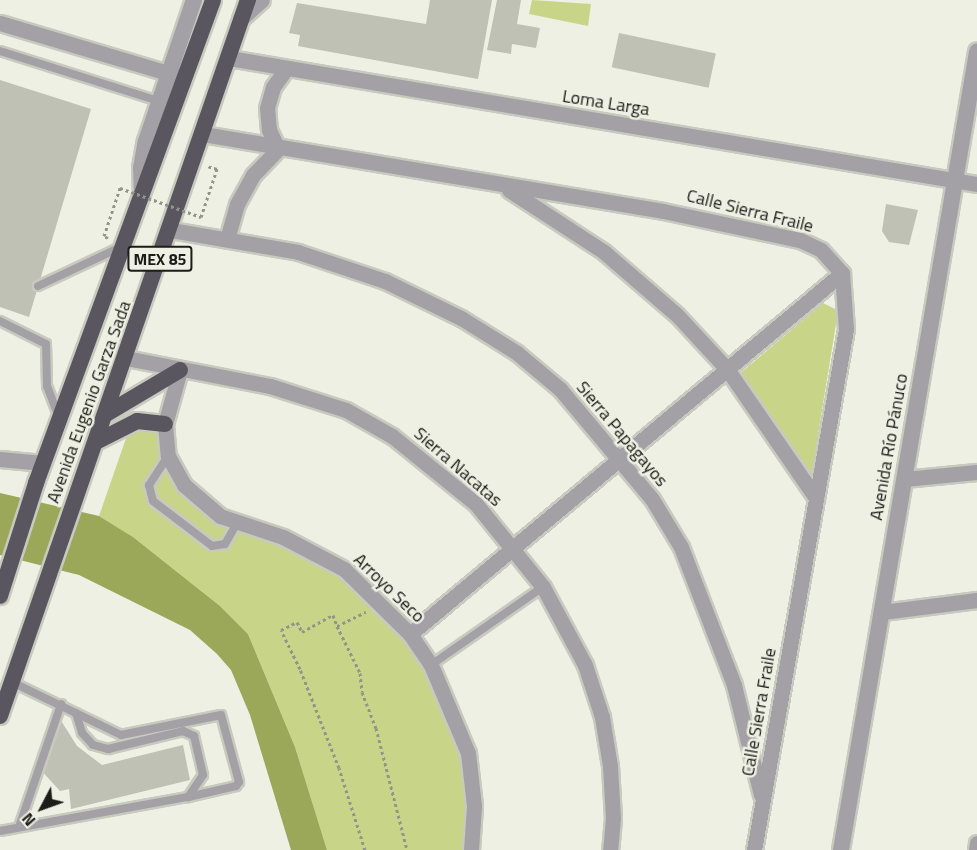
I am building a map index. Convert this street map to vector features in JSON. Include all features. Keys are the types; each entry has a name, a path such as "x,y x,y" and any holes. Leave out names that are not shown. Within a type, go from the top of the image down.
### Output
{"highway":[{"name":"Avenida Eugenio Garza Sada","path":"0,716 171,230 248,0"},
{"name":"Avenida Eugenio Garza Sada","path":"2,590 43,463 186,79 212,2"},
{"path":"106,414 180,370"},
{"path":"96,442 136,421 165,424"}],"street":[{"path":"142,196 143,154 194,0"},
{"path":"242,19 262,0"},
{"path":"0,23 186,79"},
{"name":"Avenida Río Pánuco","path":"841,850 977,52"},
{"name":"Loma Larga","path":"229,58 977,184"},
{"path":"227,239 237,204 253,175 278,149 270,130 267,108 273,87 286,69"},
{"name":"Calle Sierra Fraile","path":"204,134 278,149 663,211 800,240 821,250 842,273 846,329 754,850"},
{"path":"501,185 570,227 618,264 677,315 727,369 816,498"},
{"name":"Sierra Papagayos","path":"171,230 298,252 385,281 461,318 517,353 560,389 621,459 681,547 700,589 734,686 762,803"},
{"path":"410,634 842,273"},
{"name":"Sierra Nacatas","path":"126,358 270,386 346,410 428,463 476,504 514,548 543,587 585,665 602,717 613,807 610,850"},
{"name":"Arroyo Seco","path":"180,370 165,424 168,456 184,485 201,503 237,524 315,551 344,569 410,634 431,665 468,753 474,806 471,850"},
{"path":"0,459 43,463"},
{"path":"904,479 977,472"},
{"path":"882,612 977,600"},
{"path":"976,850 977,843"}],"lane":[{"path":"0,51 159,101"},
{"path":"38,285 124,246"},
{"path":"0,321 46,344 47,386 60,418"},
{"path":"168,456 149,485 153,501 212,546 225,544 237,524"},
{"path":"431,665 543,587"},
{"path":"0,831 188,796 238,784 221,715 125,735 12,682"},
{"path":"19,827 61,704"},
{"path":"76,713 82,733 93,745 108,749 183,731 194,735 203,775 188,796"}],"path":[{"path":"104,236 120,188 201,217 217,169"},
{"path":"337,626 369,610 378,600"},
{"path":"365,850 339,768 281,630 297,622 302,632 333,615 360,673 362,692 376,728 407,850"}],"shaded area":[{"path":"532,0 591,4 588,26 529,14"},
{"path":"823,303 835,309 837,318 811,478 738,375"},
{"path":"131,424 165,424 168,456 201,503 318,553 410,634 468,753 470,850 327,850 295,747 248,634 220,606 133,537 99,516"},
{"path":"0,493 99,516 133,537 220,606 248,634 295,747 327,850 291,850 250,715 231,670 217,654 190,630 79,575 0,555"}],"building":[{"path":"430,0 492,0 478,79 298,46 300,35 289,33 297,3 426,24"},
{"path":"497,0 521,0 517,24 540,28 536,48 512,44 511,54 487,50"},
{"path":"619,33 716,54 709,88 612,67"},
{"path":"0,80 91,109 29,317 0,307"},
{"path":"886,204 918,210 909,245 889,242 882,231"},
{"path":"60,719 77,746 102,765 183,745 190,780 71,809 69,789 60,791 39,768"}]}
